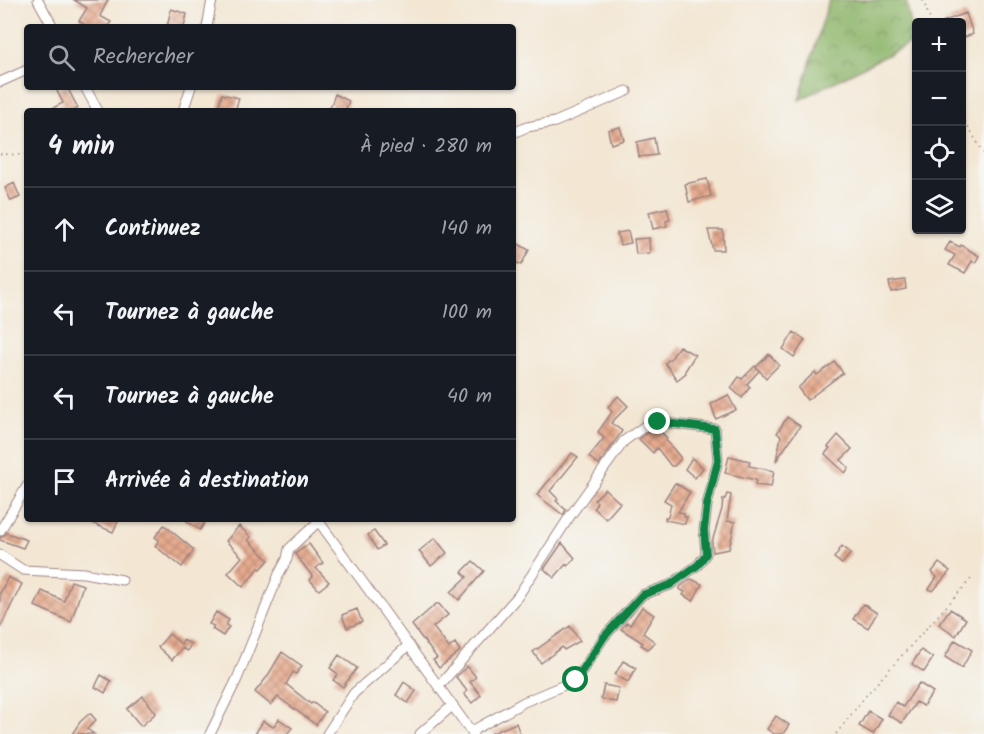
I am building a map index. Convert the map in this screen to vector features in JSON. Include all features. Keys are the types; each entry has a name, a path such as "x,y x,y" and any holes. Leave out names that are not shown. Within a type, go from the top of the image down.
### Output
{"street":[{"path":"38,0 51,24"},
{"path":"208,24 212,0"},
{"path":"0,82 24,71"},
{"path":"87,90 96,108"},
{"path":"184,108 190,90"},
{"path":"516,132 527,127 555,122 627,92"},
{"path":"319,522 473,733 524,702 576,680 604,637 642,595 670,585 698,565 706,554 705,522 718,460 715,429 658,422 645,426 624,441 570,516 518,597 439,686"},
{"path":"0,531 24,491"},
{"path":"210,734 237,679 287,559 289,549 316,522"},
{"path":"0,555 23,570 84,573 122,580"},
{"path":"327,734 354,693 409,645"},
{"path":"420,734 453,705"}],"path":[{"path":"923,0 930,18"},
{"path":"966,123 984,154"},
{"path":"0,154 24,155"},
{"path":"836,734 868,693 972,578"}],"green space":[{"path":"829,0 906,0 912,42 799,100"}],"building":[{"path":"74,0 108,0 100,16 111,22 109,24 84,24 79,21 87,8"},
{"path":"171,9 187,14 185,24 168,24"},
{"path":"966,13 973,34 966,37 966,18 953,18"},
{"path":"69,90 78,108 53,108 63,103 57,91"},
{"path":"222,94 239,98 236,108 218,108"},
{"path":"335,94 349,101 346,108 330,108"},
{"path":"620,127 624,140 611,144 608,130"},
{"path":"654,138 657,155 639,157 637,142"},
{"path":"707,179 711,196 689,202 685,184"},
{"path":"14,183 20,197 11,201 5,188"},
{"path":"667,208 670,220 666,221 667,226 653,229 649,212"},
{"path":"708,230 723,230 724,250 713,250"},
{"path":"628,231 631,243 620,245 617,233"},
{"path":"649,238 650,253 636,254 634,239"},
{"path":"950,242 960,247 961,245 979,256 975,263 972,261 965,273 949,265 955,255 945,250"},
{"path":"516,243 529,250 521,265 516,262"},
{"path":"905,280 906,289 891,292 889,282"},
{"path":"794,332 805,340 794,357 783,349"},
{"path":"679,346 695,355 686,373 677,380 665,363"},
{"path":"769,354 779,365 766,378 756,367"},
{"path":"835,362 843,373 807,400 798,388 815,372 817,375"},
{"path":"755,366 759,371 747,384 750,387 742,398 731,388 739,377 742,379"},
{"path":"728,395 736,410 716,419 711,404"},
{"path":"618,396 628,406 611,423 622,431 599,465 589,457 604,438 598,432 612,412 608,407"},
{"path":"787,417 800,426 776,461 781,436 777,433"},
{"path":"658,429 680,457 674,466 671,466 657,448 653,453 639,439 648,432"},
{"path":"838,435 852,449 841,460 849,468 845,473 825,454"},
{"path":"572,453 578,457 550,491 558,499 556,501 566,510 563,515 537,495"},
{"path":"729,456 750,461 749,466 774,471 771,487 755,485 756,480 725,473"},
{"path":"692,458 703,468 695,478 685,469"},
{"path":"675,483 690,492 678,512 684,513 684,517 687,517 685,524 665,520 671,504 664,500"},
{"path":"605,489 620,503 606,519 594,508 597,502 594,500"},
{"path":"727,494 731,495 727,521 735,522 729,549 713,552 712,542 723,499"},
{"path":"95,522 118,522 113,532 94,524"},
{"path":"188,522 205,522 200,530"},
{"path":"164,525 194,550 182,567 155,546 159,540 155,537"},
{"path":"239,526 251,537 248,540 269,560 243,587 228,573 242,557 226,541"},
{"path":"374,531 384,545 377,550 368,535"},
{"path":"7,533 27,540 23,548 0,540"},
{"path":"435,538 447,553 431,566 419,551"},
{"path":"562,543 575,558 567,566 566,564 554,578 544,569"},
{"path":"309,544 323,563 316,568 329,582 319,590 310,580 313,577 295,554"},
{"path":"842,546 851,553 842,564 834,558"},
{"path":"473,561 484,571 459,600 451,592 467,577 462,572"},
{"path":"939,563 950,571 933,591 929,589 937,577 932,572"},
{"path":"8,577 22,584 0,628 0,593"},
{"path":"691,579 702,584 693,601 683,595 685,592 679,589"},
{"path":"71,581 83,585 71,622 35,606 42,591 64,601"},
{"path":"436,604 439,604 448,615 433,627 449,648 455,643 460,651 439,668 433,660 437,658 412,625"},
{"path":"863,604 877,613 868,628 853,619"},
{"path":"642,607 654,615 643,633 655,642 648,649 641,645 643,643 621,629 627,622 630,625"},
{"path":"357,609 362,622 347,628 342,615"},
{"path":"950,609 966,619 956,636 939,624"},
{"path":"216,612 229,620 226,625 229,627 223,636 212,629 214,626 209,624"},
{"path":"570,626 580,641 564,650 562,647 541,663 533,652"},
{"path":"169,634 181,644 183,640 191,644 187,651 182,648 172,660 158,647"},
{"path":"955,640 972,650 962,668 945,657"},
{"path":"921,650 933,658 924,672 912,664"},
{"path":"282,652 302,666 296,674 293,672 286,684 325,712 316,725 278,697 271,705 255,692"},
{"path":"339,655 357,668 343,687 333,680 338,674 330,668"},
{"path":"623,661 636,668 628,682 615,675"},
{"path":"467,666 476,677 470,682 481,695 472,703 464,694 467,691 456,677"},
{"path":"101,675 111,681 105,693 95,687"},
{"path":"404,682 416,691 408,703 396,695"},
{"path":"919,683 933,692 923,706 916,702 902,723 888,715 896,702 903,707"},
{"path":"604,685 619,688 616,702 601,699"},
{"path":"143,696 156,713 141,726 127,709"},
{"path":"868,711 882,719 873,734 859,726"},
{"path":"90,713 96,720 87,729 94,734 72,734 80,722"},
{"path":"776,716 789,725 783,734 774,734 767,729"},
{"path":"279,719 292,728 287,734 255,734 263,721 273,727"},
{"path":"516,723 520,734 490,734"}],"route":[{"path":"576,680 604,637 642,595 670,585 698,565 706,554 704,530 707,505 718,460 715,429 658,422"}]}
